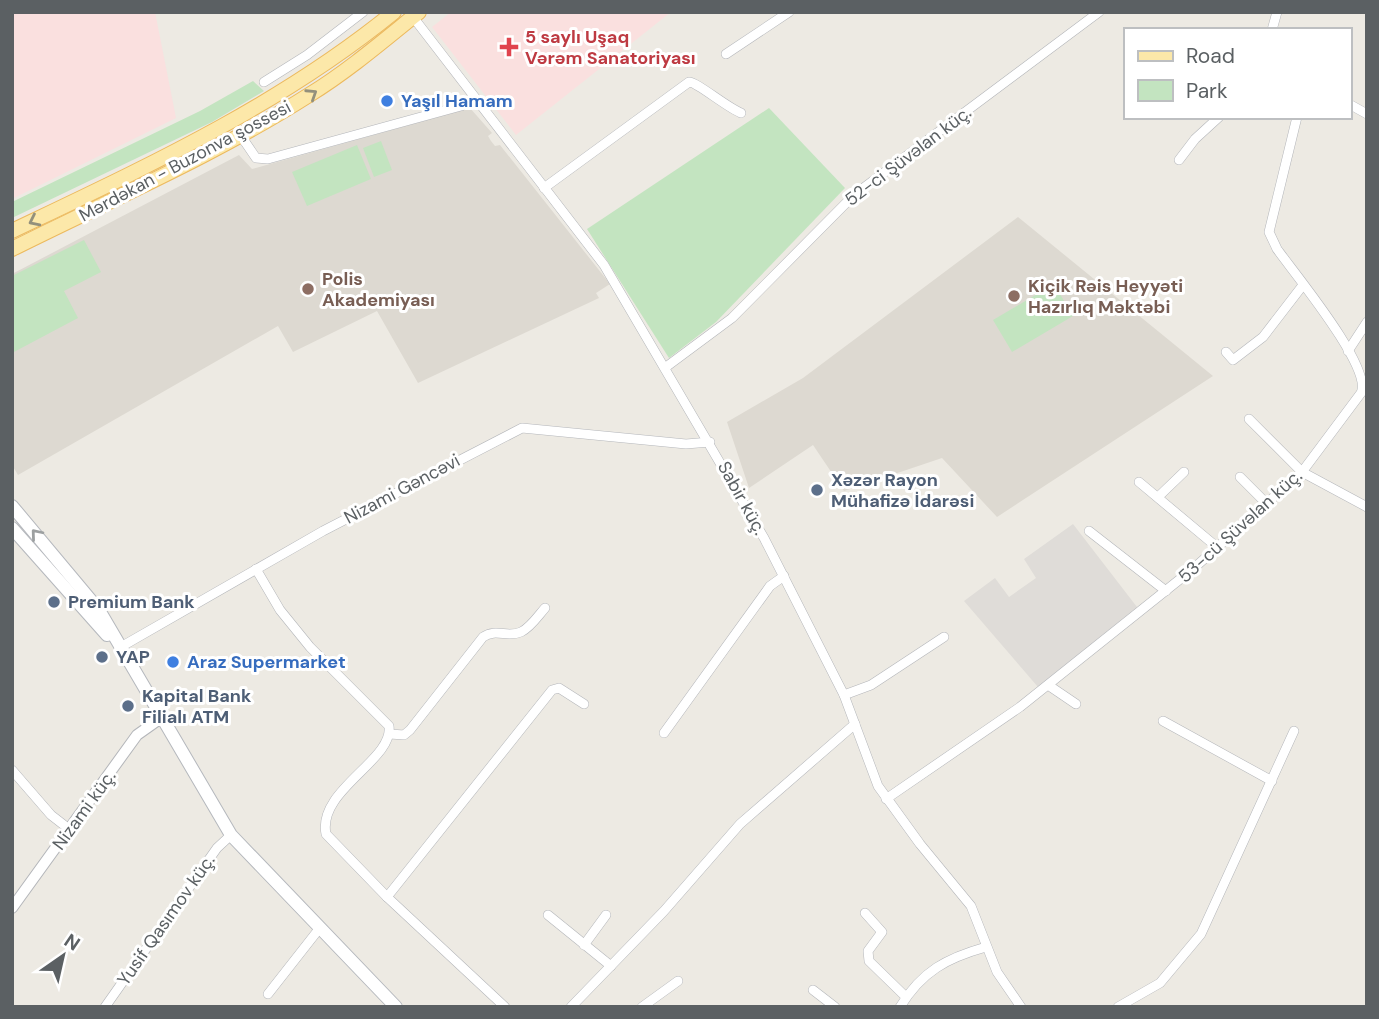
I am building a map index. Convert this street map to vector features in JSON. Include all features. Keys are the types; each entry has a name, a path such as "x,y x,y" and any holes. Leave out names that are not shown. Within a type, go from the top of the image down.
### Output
{"main road":[{"path":"12,231 226,125 320,69 386,15"},
{"name":"Mərdəkan - Buzonva şossesi","path":"12,249 242,136 330,82 416,15"},
{"path":"12,506 99,610 119,649 231,835 396,1007"},
{"path":"12,528 119,649"}],"street":[{"path":"264,82 307,55 363,12"},
{"path":"726,54 789,12"},
{"name":"52-ci Şüvəlan küç.","path":"666,367 732,318 854,195 1099,12"},
{"name":"Sabir küç.","path":"416,15 474,99 596,253 666,367 784,576 844,695 873,776 886,799 971,906 997,972 1021,1007"},
{"path":"544,188 689,82 697,83 717,101 741,113"},
{"path":"242,136 256,158 268,159 461,106 474,99"},
{"path":"1351,105 1367,114"},
{"path":"1179,160 1195,139 1217,119"},
{"name":"53-cü Şüvəlan küç.","path":"886,799 1048,685 1104,637 1218,548 1302,472 1361,393 1365,384 1348,351 1277,249 1269,232 1297,119"},
{"path":"1226,352 1233,360 1253,347 1303,285"},
{"path":"1348,351 1367,322"},
{"path":"1249,419 1302,472 1367,507"},
{"name":"Nizami Gəncəvi","path":"119,649 376,502 522,428 686,444 710,442"},
{"path":"1158,497 1184,472"},
{"path":"1240,477 1268,504"},
{"path":"1139,482 1218,548"},
{"path":"1089,531 1166,591"},
{"path":"256,569 287,620 331,668 384,718 390,734 385,746 346,786 328,816 325,830 337,849 505,1007"},
{"path":"664,733 766,591 784,576"},
{"path":"390,734 404,735 410,730 483,637 495,631 511,634 523,631 545,608"},
{"path":"844,695 872,685 944,637"},
{"path":"1048,685 1076,704"},
{"path":"387,898 552,690 559,688 584,704"},
{"name":"Nizami küç.","path":"12,908 137,735 161,719"},
{"path":"1163,721 1272,781"},
{"path":"571,1007 740,824 855,724"},
{"path":"1118,1007 1160,983 1201,934 1294,731"},
{"path":"12,770 51,815 69,829"},
{"name":"Yusif Qasımov küç.","path":"104,1007 218,848 231,835"},
{"path":"864,913 882,932 868,951 869,961 906,998"},
{"path":"548,915 611,966"},
{"path":"584,945 606,915"},
{"path":"268,994 319,929"},
{"path":"900,1007 917,981 939,964 986,947"},
{"path":"642,1007 678,981"},
{"path":"813,989 835,1007"}],"shaded area":[{"path":"12,12 155,12 176,118 12,199"},
{"path":"451,12 671,12 516,135 432,27"},
{"name":"Polis Akademiyası","path":"470,108 492,133 488,136 491,141 495,146 500,145 610,284 596,293 599,298 418,383 377,311 293,352 278,326 18,475 12,465 12,274 239,155 252,169"},
{"name":"Kiçik Rəis Heyyəti Hazırlıq Məktəbi","path":"1018,217 1213,376 997,517 942,458 844,491 813,445 749,488 727,422 803,378"},
{"path":"1073,524 1137,607 1038,687 964,601 995,578 1009,597 1036,578 1024,559"}],"green space":[{"path":"253,81 264,91 212,122 12,218 12,202 200,111"},
{"path":"769,108 845,188 716,322 669,358 587,229"},
{"path":"381,141 392,170 374,177 363,148"},
{"path":"357,145 371,179 307,206 292,172"},
{"path":"84,240 101,272 64,291 78,318 12,353 12,276"},
{"path":"1054,284 1073,316 1012,352 993,320"}],"place":[{"name":"5 saylı Uşaq Vərəm Sanatoriyası","path":"509,47"},
{"name":"Yaşıl Hamam","path":"387,101"},
{"name":"Polis Akademiyası","path":"308,289"},
{"name":"Kiçik Rəis Heyyəti Hazırlıq Məktəbi","path":"1014,296"},
{"name":"Xəzər Rayon Mühafizə İdarəsi","path":"817,490"},
{"name":"Premium Bank","path":"54,602"},
{"name":"YAP","path":"102,657"},
{"name":"Araz Supermarket","path":"173,662"},
{"name":"Kapital Bank Filialı ATM","path":"128,706"}]}
